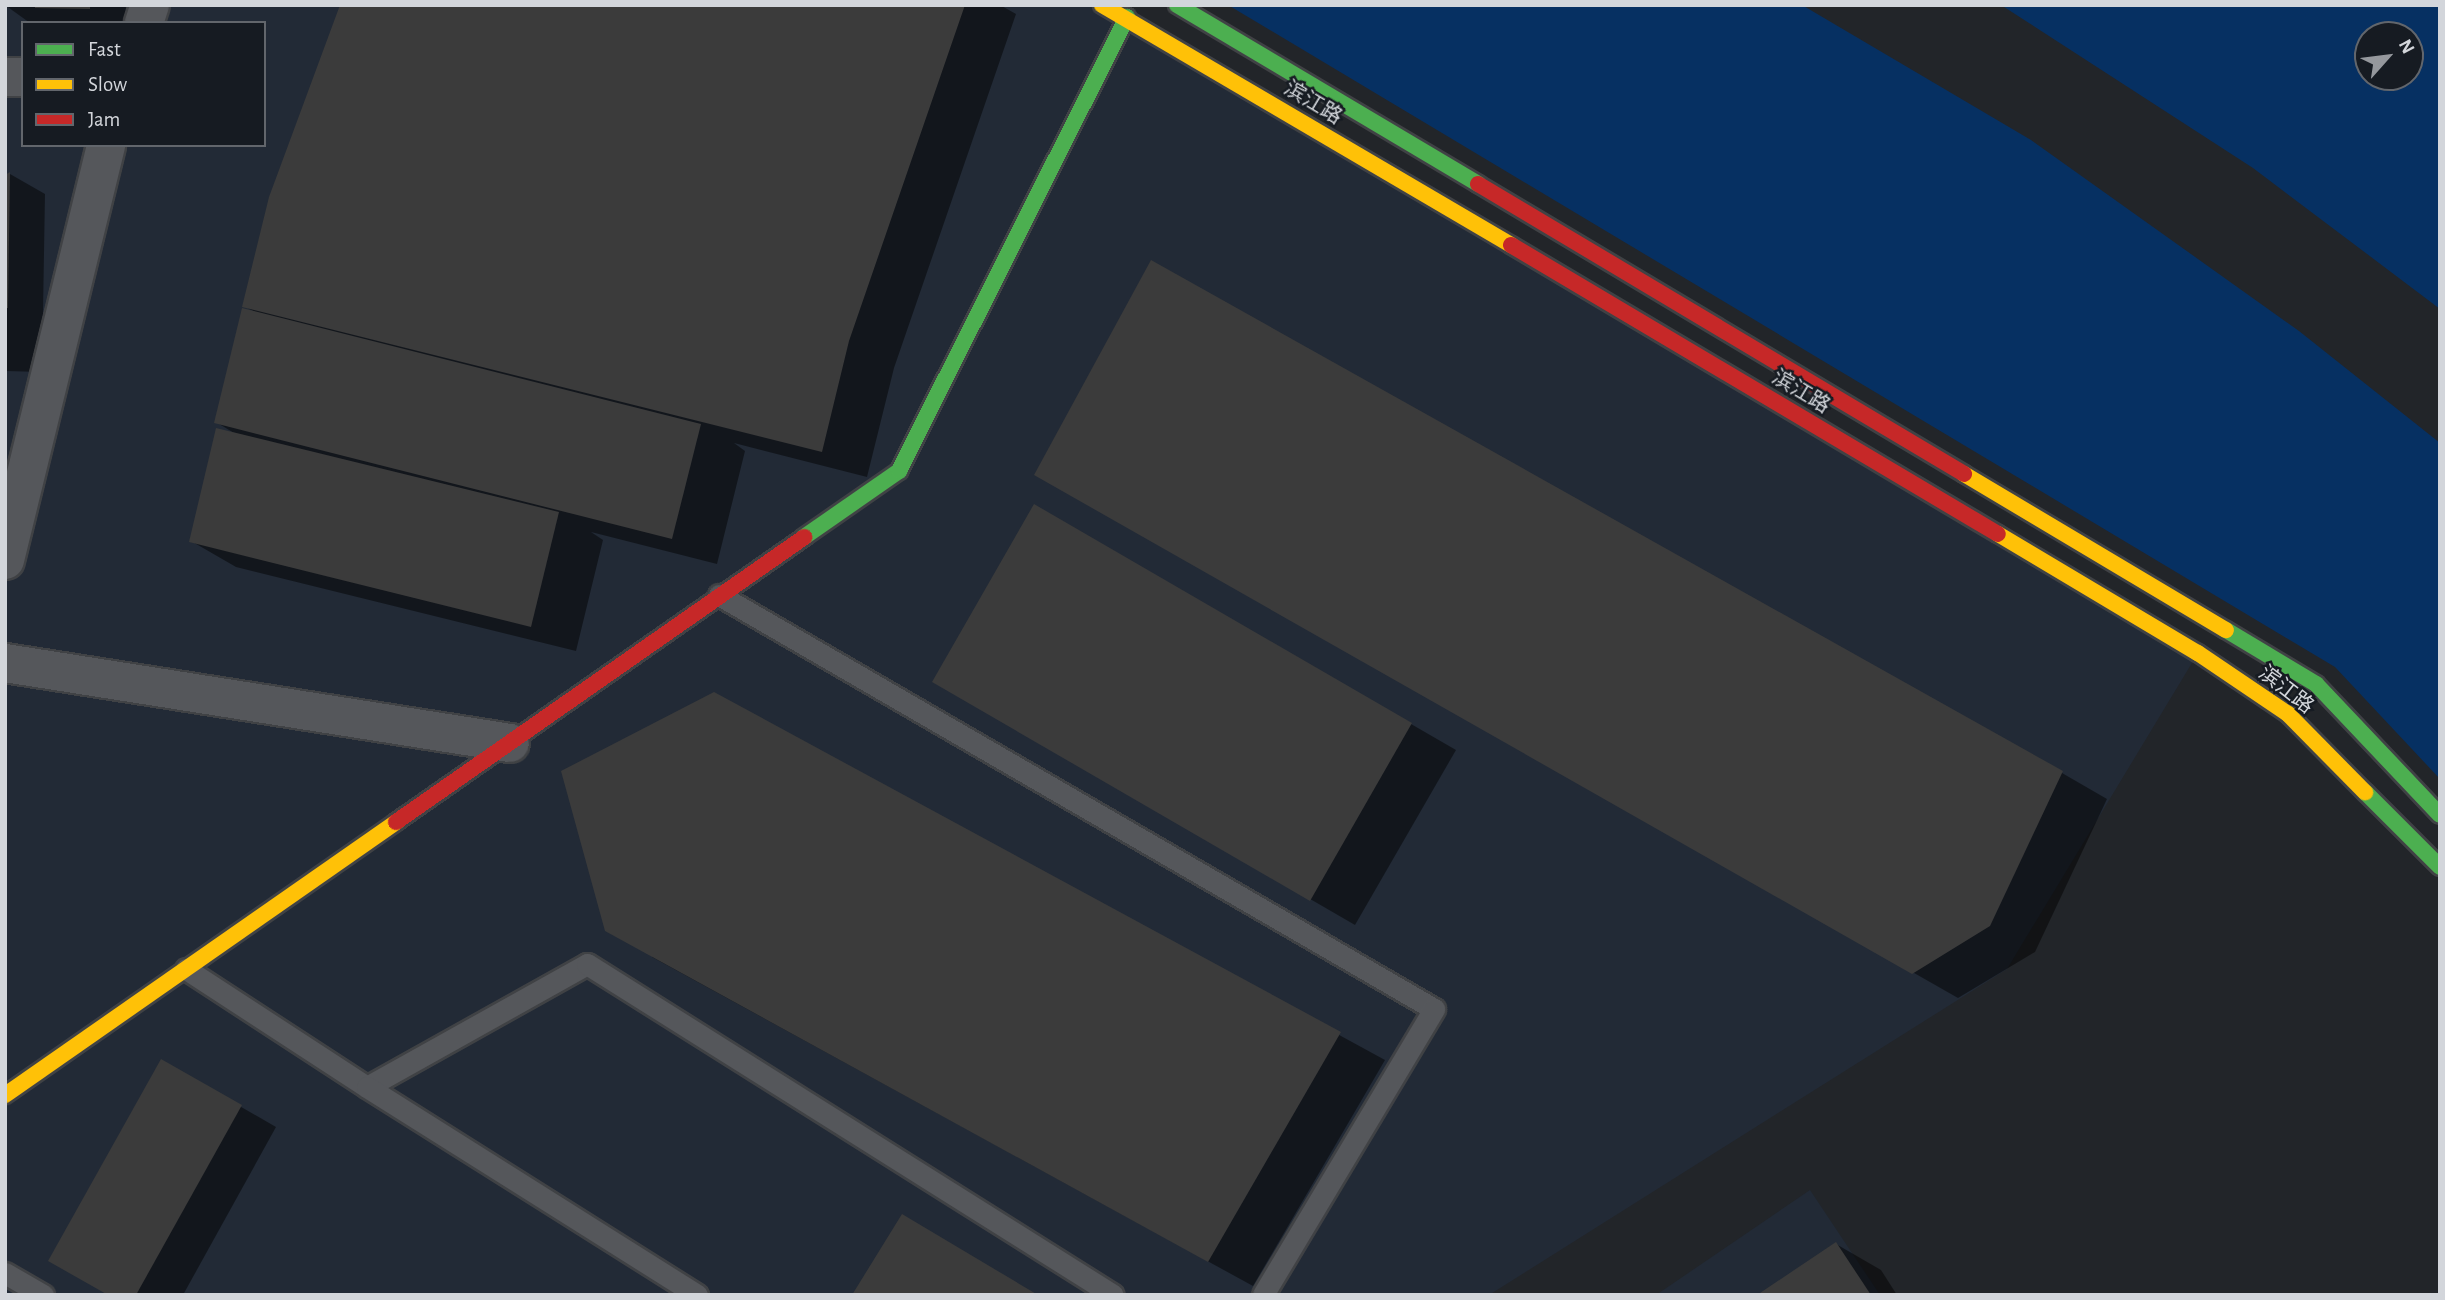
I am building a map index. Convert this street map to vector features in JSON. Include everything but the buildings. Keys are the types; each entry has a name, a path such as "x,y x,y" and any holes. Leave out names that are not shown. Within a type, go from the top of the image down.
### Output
{"street":[{"name":"滨江路","path":"1102,5 1127,17 2198,653 2288,714 2440,867"},
{"path":"1177,5 2316,684 2440,815"},
{"path":"5,1095 899,471 1127,17"},
{"path":"5,560 106,147"},
{"path":"5,663 510,743"}],"lane":[{"path":"719,595 1434,1009 1263,1295"},
{"path":"367,1087 587,964 1113,1295"},
{"path":"186,969 367,1087 697,1295"},
{"path":"5,1273 43,1295"}],"shaded area":[{"path":"5,5 1102,5 2198,653 2007,969 1489,1295 5,1295"},
{"path":"1228,5 1802,5 2031,140 2299,331 2440,443 2440,779 2335,667"},
{"path":"2001,5 2440,5 2440,309 2253,168"},
{"path":"1810,1190 1880,1295 1656,1295"}],"traffic: fast":[{"path":"1177,5 1478,184"},
{"path":"804,537 899,471 1127,17"},
{"path":"2226,630 2316,684 2440,815"},
{"path":"2365,792 2440,867"}],"traffic: slow":[{"path":"1102,5 1511,245"},
{"path":"1964,474 2226,630"},
{"path":"1998,534 2198,653 2288,714 2365,792"},
{"path":"5,1095 396,822"}],"traffic: jam":[{"path":"1478,184 1964,474"},
{"path":"1511,245 1998,534"},
{"path":"396,822 804,537"}]}
